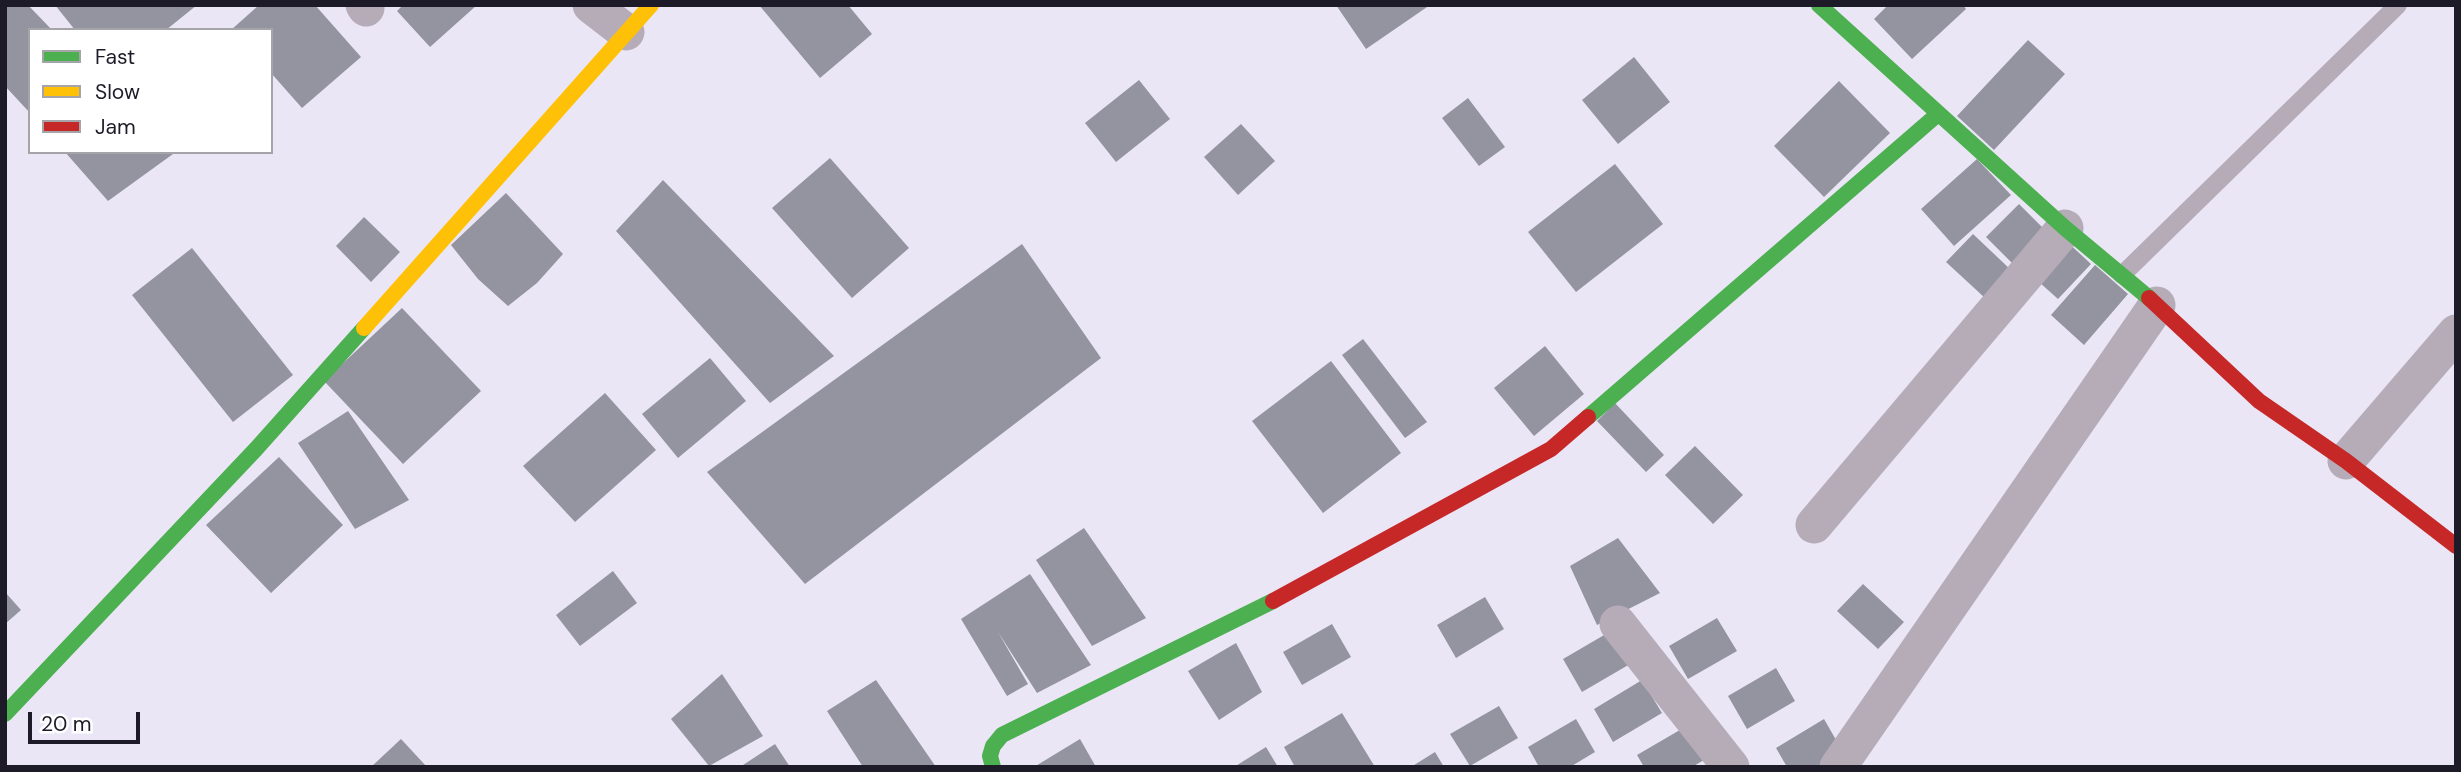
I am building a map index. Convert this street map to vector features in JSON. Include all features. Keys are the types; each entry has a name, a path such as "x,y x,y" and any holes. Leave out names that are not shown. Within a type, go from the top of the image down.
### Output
{"street":[{"path":"591,5 626,32"},
{"path":"8,703 256,449 651,5"},
{"path":"1819,5 2065,228 2157,305 2259,401 2346,461 2456,546"},
{"path":"993,767 990,756 993,746 1002,735 1242,618 1551,449 1938,114"},
{"path":"1814,525 2065,228"},
{"path":"1838,767 2157,305"},
{"path":"2346,461 2456,333"},
{"path":"1618,624 1731,767"}],"lane":[{"path":"2122,275 2398,5"}],"building":[{"path":"5,5 28,5 50,28 28,28 28,111 5,86"},
{"path":"55,5 197,5 168,28 73,28"},
{"path":"259,5 315,5 361,57 302,108 273,75 273,28 233,28"},
{"path":"403,5 477,5 430,47 397,11"},
{"path":"759,5 848,5 872,34 820,78"},
{"path":"1336,5 1430,5 1366,49"},
{"path":"1888,5 1963,5 1966,9 1912,59 1874,19"},
{"path":"2028,40 2065,74 1994,150 1957,116"},
{"path":"1634,57 1670,102 1618,144 1582,100"},
{"path":"1139,80 1170,119 1116,162 1085,123"},
{"path":"1839,81 1890,133 1824,197 1774,146"},
{"path":"1468,98 1505,147 1479,166 1442,118"},
{"path":"1241,124 1275,161 1238,195 1204,157"},
{"path":"67,154 173,154 108,201"},
{"path":"830,158 909,248 852,298 772,208"},
{"path":"1977,159 2011,195 1954,246 1921,209"},
{"path":"1615,164 1663,224 1576,292 1528,232"},
{"path":"663,180 834,356 770,403 616,231"},
{"path":"506,193 563,254 537,283 508,306 478,279 451,245"},
{"path":"2019,204 2047,232 2014,265 1986,237"},
{"path":"364,217 400,252 371,282 336,246"},
{"path":"1973,234 2011,270 1985,298 1946,262"},
{"path":"2063,238 2091,264 2058,299 2030,274"},
{"path":"1022,244 1101,358 805,584 707,472"},
{"path":"192,248 293,375 233,422 132,295"},
{"path":"2095,265 2128,294 2084,345 2051,315"},
{"path":"402,308 481,391 403,464 324,381"},
{"path":"1363,339 1427,422 1405,438 1342,355"},
{"path":"1545,346 1584,394 1534,436 1494,388"},
{"path":"710,358 746,401 678,458 642,414"},
{"path":"1331,361 1401,453 1323,513 1252,421"},
{"path":"605,393 656,450 575,522 523,466"},
{"path":"1615,403 1664,455 1646,472 1597,421"},
{"path":"348,411 409,500 355,529 298,443"},
{"path":"1695,446 1743,495 1713,524 1665,475"},
{"path":"279,457 343,525 271,593 206,525"},
{"path":"1084,528 1146,618 1092,646 1036,560"},
{"path":"1618,538 1660,593 1597,625 1570,566"},
{"path":"613,571 637,603 580,646 556,615"},
{"path":"1030,574 1091,665 1037,693 998,632 1028,684 1007,696 961,619"},
{"path":"1863,584 1904,622 1878,649 1837,611"},
{"path":"5,592 21,610 5,624"},
{"path":"1485,597 1504,629 1456,658 1437,625"},
{"path":"1717,618 1737,651 1688,679 1669,646"},
{"path":"1332,624 1351,657 1302,685 1283,652"},
{"path":"1611,631 1630,664 1582,692 1563,659"},
{"path":"1236,643 1262,692 1219,720 1188,671"},
{"path":"1776,668 1795,701 1747,729 1728,696"},
{"path":"722,674 763,736 709,766 671,719"},
{"path":"876,680 936,767 863,767 827,711"},
{"path":"1642,680 1662,713 1613,742 1594,709"},
{"path":"1499,706 1518,738 1470,766 1450,734"},
{"path":"1342,713 1375,767 1295,767 1284,747"},
{"path":"1576,719 1595,752 1570,767 1539,767 1528,747"},
{"path":"1824,719 1843,752 1818,767 1787,767 1776,748"},
{"path":"1685,727 1704,760 1692,767 1644,767 1637,755"},
{"path":"401,739 427,767 371,767"},
{"path":"1080,739 1096,767 1034,767"},
{"path":"775,744 790,767 740,767"},
{"path":"1266,747 1278,767 1234,767"},
{"path":"1435,752 1444,767 1411,767"}],"traffic: fast":[{"path":"1819,5 2065,228 2149,298"},
{"path":"1588,417 1938,114"},
{"path":"5,714 256,449 364,328"},
{"path":"993,767 990,756 993,746 1002,735 1273,601"}],"traffic: slow":[{"path":"364,328 651,5"}],"traffic: jam":[{"path":"2149,298 2259,401 2346,461 2456,546"},
{"path":"1273,601 1551,449 1588,417"}]}
